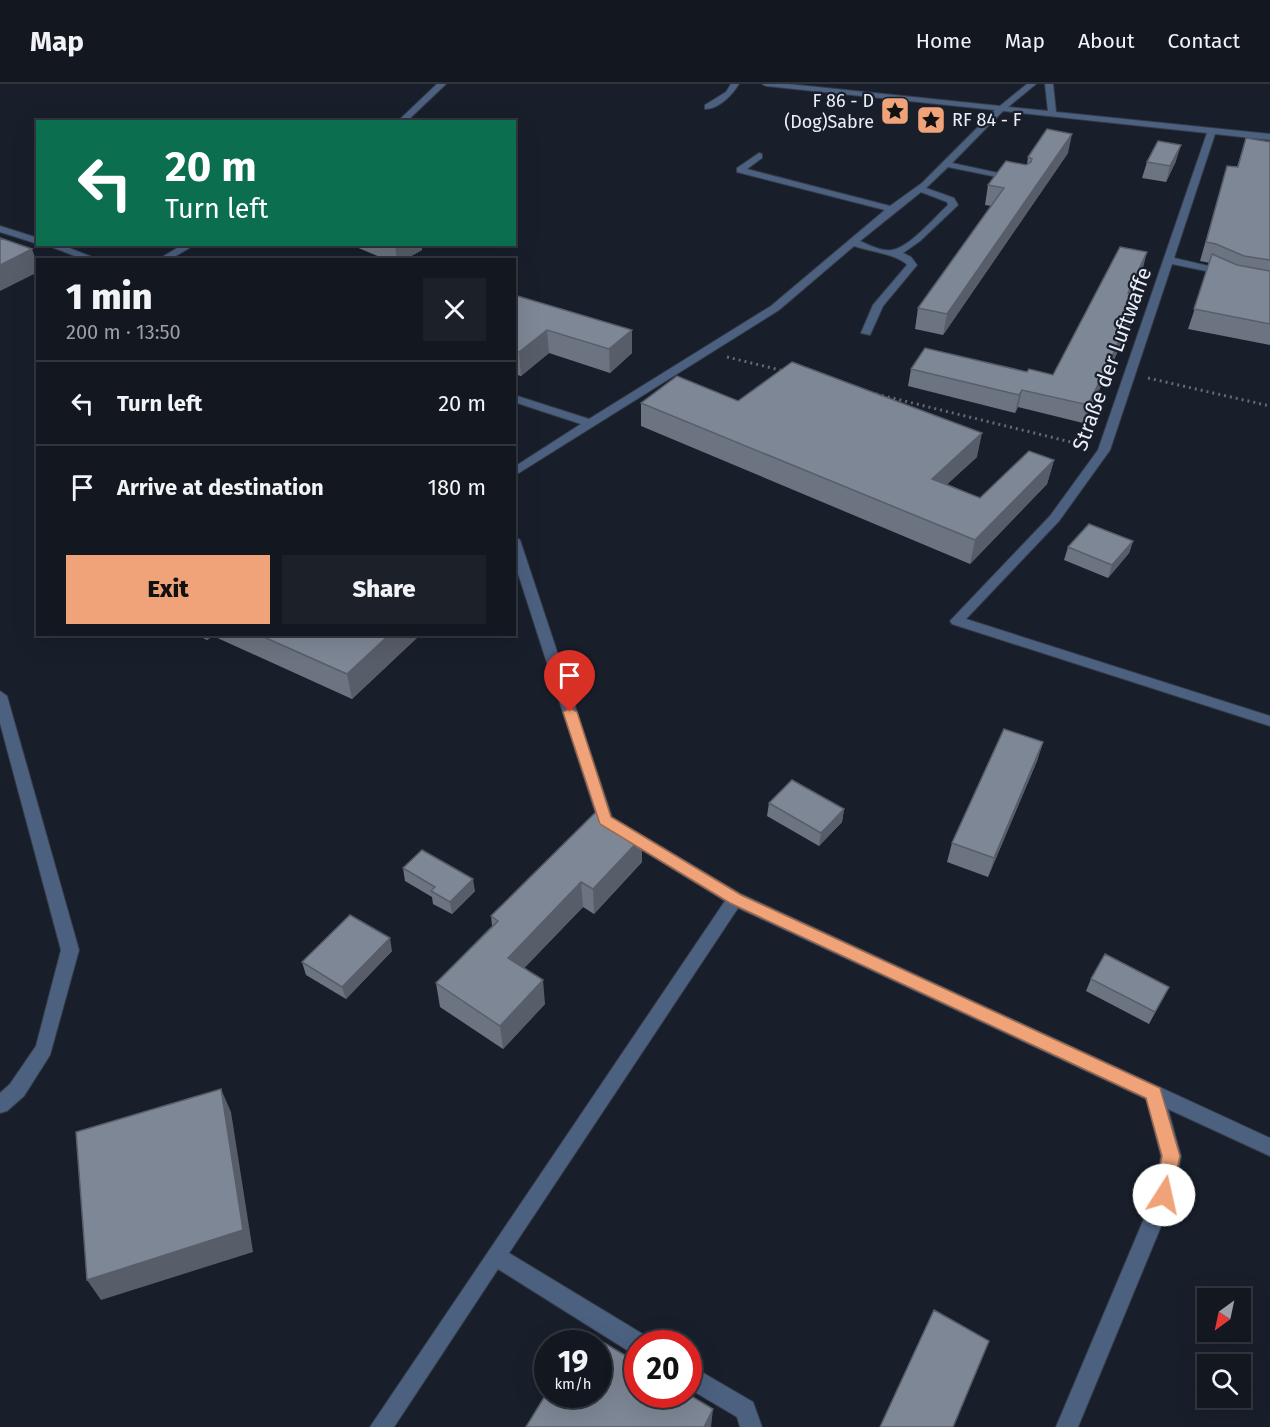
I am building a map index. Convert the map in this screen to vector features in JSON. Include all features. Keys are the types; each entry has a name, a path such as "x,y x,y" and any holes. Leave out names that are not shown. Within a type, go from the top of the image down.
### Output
{"street":[{"path":"403,120 442,84"},
{"path":"708,107 729,94 735,84"},
{"path":"766,84 1270,137"},
{"path":"516,472 703,351 775,308 892,209 920,189 1001,109 1032,84"},
{"path":"1049,84 1052,115"},
{"name":"Straße der Luftwaffe","path":"1212,131 1104,450 1065,506 957,621 1270,721"},
{"path":"759,156 740,170 892,209"},
{"path":"946,164 1022,179"},
{"path":"896,253 920,237 953,205 951,200 920,189"},
{"path":"0,229 36,240"},
{"path":"853,242 887,253 896,253 908,259 912,265 878,305 866,333"},
{"path":"54,246 90,258"},
{"path":"165,258 188,246"},
{"path":"1168,260 1214,270 1234,280"},
{"path":"516,399 590,423"},
{"path":"516,546 605,820 735,899 1270,1147"},
{"path":"0,696 70,950 44,1049 17,1090 0,1105"},
{"path":"381,1427 735,899"},
{"path":"1067,1427 1164,1195 1171,1156 1154,1093"},
{"path":"497,1257 624,1335"},
{"path":"702,1384 745,1410 751,1427"}],"path":[{"path":"703,351 795,374"},
{"path":"1131,374 1270,406"},
{"path":"875,394 1104,450"}],"building":[{"path":"1047,129 1072,134 947,314 918,308 1004,188 988,185 1006,161 1026,165 1031,162 1032,159 1028,157"},
{"path":"1246,138 1270,142 1270,260 1244,256 1206,242 1227,166 1238,167"},
{"path":"1158,141 1181,145 1170,166 1147,162"},
{"path":"0,238 32,249 0,265"},
{"path":"1120,247 1147,252 1128,293 1141,296 1088,405 1022,390 1019,395 911,369 925,348 1027,372 1029,369 1053,375"},
{"path":"1212,254 1237,265 1270,271 1270,324 1194,309"},
{"path":"516,296 632,330 609,349 547,330 519,352 516,351"},
{"path":"792,362 982,433 932,479 980,498 1029,451 1054,460 975,540 641,403 677,376 738,401"},
{"path":"1089,524 1133,541 1112,565 1068,547"},
{"path":"262,636 388,636 347,674"},
{"path":"1004,729 1043,742 994,858 952,843"},
{"path":"792,780 844,809 821,833 769,803"},
{"path":"596,812 642,837 593,889 581,882 508,958 543,980 500,1026 436,983 498,921 491,916"},
{"path":"422,850 473,879 450,902 431,891 435,887 403,868"},
{"path":"350,915 390,938 342,987 302,962"},
{"path":"1105,954 1169,987 1155,1012 1091,979"},
{"path":"221,1089 243,1230 87,1280 76,1132"},
{"path":"934,1310 989,1341 953,1427 880,1427"},
{"path":"612,1348 624,1355 624,1408 702,1408 702,1402 713,1409 704,1427 526,1427 538,1408 612,1408"}],"place":[{"name":"F 86 - D (Dog)Sabre","path":"895,111"},
{"name":"RF 84 - F","path":"931,120"}],"route":[{"path":"570,712 605,820 735,899 1154,1093 1171,1156 1164,1195"}]}
